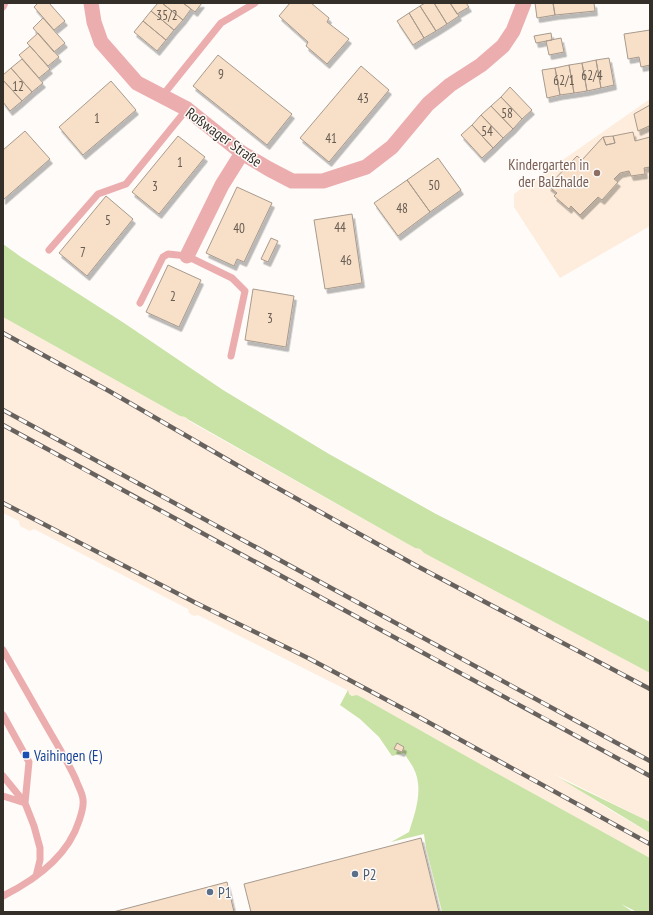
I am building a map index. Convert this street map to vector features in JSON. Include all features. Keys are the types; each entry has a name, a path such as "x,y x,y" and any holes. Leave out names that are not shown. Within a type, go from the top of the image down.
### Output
{"street":[{"name":"Roßwager Straße","path":"91,3 94,22 101,42 137,83 163,95 187,109 242,153 292,181 323,181 366,167 392,147 428,104 450,85 481,65 503,46 513,31 524,3"},
{"path":"187,256 222,185 242,153"}],"lane":[{"path":"3,7 6,3"},
{"path":"163,95 220,23 255,3"},
{"path":"49,250 98,194 126,184 187,109"},
{"path":"140,303 163,257 168,254 187,256 232,278 245,291 231,356"},
{"path":"3,650 70,767 84,799 78,825 71,839 54,861 36,876 3,896"},
{"path":"3,715 30,762 25,803"},
{"path":"3,776 25,803 34,826 40,848 40,860 36,876"},
{"path":"3,796 25,803"}],"shaded area":[{"name":"Kindergarten in der Balzhalde","path":"650,99 650,226 560,278 514,207 514,194"},
{"path":"3,317 180,416 185,417 189,421 415,548 420,549 424,553 650,673 650,822 554,774 650,833 650,858 363,698 357,695 353,696 349,694 347,690 198,615 194,616 189,613 188,609 34,529 30,531 20,526 19,521 3,513"}],"green space":[{"path":"3,244 223,390 329,454 436,514 650,622 650,673 424,553 420,549 415,548 185,417 180,416 3,317"},
{"path":"348,690 349,694 352,696 357,695 363,698 650,858 650,912 637,912 621,904 633,912 442,912 424,834 391,842 409,832 414,816 418,799 418,783 413,767 404,753 392,756 379,737 360,719 340,705"},
{"path":"560,778 650,822 650,833"}],"building":[{"path":"38,3 49,3 65,21 54,30 34,7"},
{"path":"158,3 162,3 183,20 174,30 151,11"},
{"path":"162,3 183,3 191,9 183,20"},
{"path":"183,3 202,3 195,12"},
{"path":"290,3 311,3 329,18 327,22 349,39 327,64 306,46 308,42 279,16"},
{"path":"425,3 434,3 447,24 436,31 420,6"},
{"path":"434,3 450,3 459,16 447,24"},
{"path":"450,3 466,3 469,7 457,14"},
{"path":"535,3 553,3 555,15 537,18"},
{"path":"553,3 594,3 595,11 555,15"},
{"path":"420,6 436,31 424,38 409,13"},
{"path":"151,11 174,30 166,40 143,21"},
{"path":"409,13 424,38 413,45 397,21"},
{"path":"43,18 65,43 54,52 33,28"},
{"path":"143,21 166,40 157,51 134,32"},
{"path":"650,30 650,65 641,67 639,57 628,59 624,34"},
{"path":"38,33 59,57 48,66 27,43"},
{"path":"551,33 552,40 536,43 534,36"},
{"path":"561,38 564,52 549,55 546,41"},
{"path":"30,46 50,69 39,78 19,55"},
{"path":"218,55 292,114 267,145 193,86"},
{"path":"609,58 614,85 601,88 596,60"},
{"path":"22,59 43,83 32,92 11,68"},
{"path":"596,60 601,88 587,91 582,63"},
{"path":"582,63 587,91 574,93 569,65"},
{"path":"569,65 574,93 560,95 555,68"},
{"path":"361,66 389,90 329,162 300,138"},
{"path":"11,68 32,92 22,101 3,80 3,75"},
{"path":"555,68 560,95 547,98 542,70"},
{"path":"3,80 22,101 10,111 3,102"},
{"path":"111,81 136,110 83,155 59,127"},
{"path":"510,87 532,110 522,119 501,97"},
{"path":"501,97 522,119 513,129 491,106"},
{"path":"650,105 650,132 649,126 638,131 634,114"},
{"path":"491,106 513,129 503,138 481,115"},
{"path":"481,115 503,138 493,148 472,125"},
{"path":"472,125 493,148 482,158 461,135"},
{"path":"25,131 50,159 3,200 3,150"},
{"path":"633,132 635,141 650,137 650,167 644,168 645,174 631,176 629,171 620,173 614,179 618,182 602,200 598,197 580,215 571,206 569,209 554,196 557,193 548,186 577,156 582,160 603,137 606,145 615,143 613,136"},
{"path":"178,136 205,157 159,214 132,192"},
{"path":"613,136 615,143 606,145 603,137"},
{"path":"438,158 461,190 430,212 407,180"},
{"path":"407,180 430,212 398,236 374,203"},
{"path":"237,187 272,203 244,262 237,259 234,266 206,253"},
{"path":"106,196 133,219 87,276 59,253"},
{"path":"352,214 362,283 325,289 314,220"},
{"path":"271,238 278,241 268,262 261,259"},
{"path":"168,265 201,280 179,327 146,312"},
{"path":"253,289 294,296 286,347 245,340"},
{"path":"397,743 404,747 402,752 394,749"},
{"name":"P2","path":"421,838 439,912 251,912 244,884"},
{"name":"P1","path":"227,882 234,912 113,912 155,901"}],"railway":[{"path":"3,333 109,391 249,472 415,565 650,689"},
{"path":"3,410 650,761"},
{"path":"3,425 650,776"},
{"path":"3,503 194,602 308,658 650,844"}],"place":[{"name":"Kindergarten in der Balzhalde","path":"597,173"},
{"name":"Vaihingen (E)","path":"26,755"},
{"name":"P2","path":"355,874"},
{"name":"P1","path":"210,892"}]}
